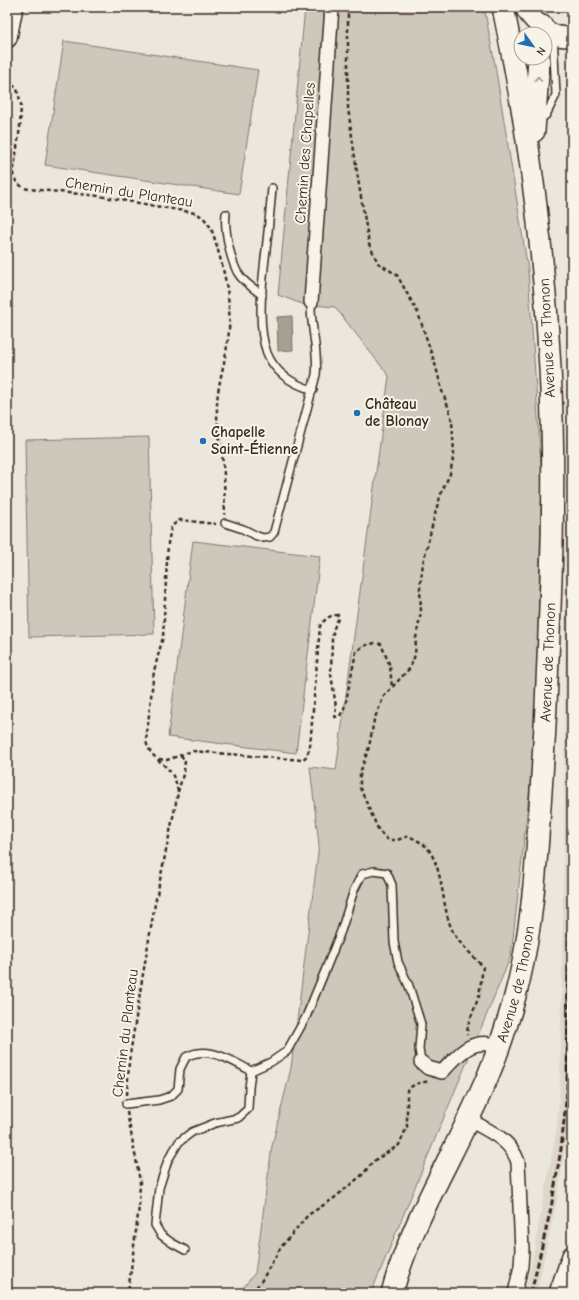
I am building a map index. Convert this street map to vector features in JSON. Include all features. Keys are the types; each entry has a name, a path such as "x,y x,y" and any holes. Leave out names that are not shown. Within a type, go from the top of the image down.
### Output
{"main road":[{"name":"Avenue de Thonon","path":"392,1293 414,1230 480,1095 499,1046 519,979 527,941 531,910 542,782 548,651 552,497 550,371 546,300 530,159 516,71 503,7"},
{"path":"530,159 535,122 539,66"}],"street":[{"path":"7,38 14,7"},
{"name":"Chemin des Chapelles","path":"311,302 332,7"},
{"path":"525,7 529,15 559,36 572,37"},
{"path":"421,1062 428,1068 442,1072 465,1050 478,1043 485,1042 499,1046"},
{"path":"468,1119 504,1140 513,1150 518,1162 522,1258 515,1293"},
{"path":"559,1293 572,1256"}],"lane":[{"path":"535,122 541,120 546,115 556,95 543,25"},
{"path":"272,188 262,295 264,342 272,362 281,373 293,383 313,390"},
{"path":"226,214 225,221 227,236 237,270 244,280 262,295"},
{"path":"225,523 263,538 273,535 313,390 317,370 311,319 311,302"},
{"path":"251,1071 271,1062 286,1051 306,1017 341,931 354,890 362,874 374,871 387,873 392,885 394,942 398,962 409,986 421,1024 419,1049 421,1062"},
{"path":"126,1104 159,1100 171,1096 178,1089 180,1069 186,1057 199,1052 218,1055 236,1062 251,1071"},
{"path":"185,1250 161,1235 155,1225 159,1188 168,1160 179,1142 192,1132 215,1123 238,1118 248,1109 251,1071"}],"path":[{"path":"348,7 348,108 369,244 378,263 397,275 418,313 436,367 442,392 449,409 452,421 454,453 450,474 442,491 436,510 423,563 420,588 421,612 416,638 415,655 410,668 384,696 374,720 369,747 360,773 360,788 379,831 388,840 397,840 409,836 420,841 428,850 437,870 447,915 454,933 483,967 479,996 468,1025 465,1050"},
{"name":"Chemin du Planteau","path":"7,80 17,88 20,96 20,127 13,175 20,186 29,189 99,196 196,213 203,216 208,222 222,263 230,300 229,333 219,386 217,412 224,478 225,523"},
{"path":"178,793 175,778 170,770 150,751 147,746 146,736 154,671 163,637 166,567 170,532 173,524 180,520 225,523"},
{"path":"158,759 166,760 192,751 302,760 307,756 310,746 320,626 325,619 332,615 338,615 332,639 331,674 336,707 335,718 340,716 345,706 356,652 364,646 375,643 381,644 390,666 392,688"},
{"name":"Chemin du Planteau","path":"128,1293 139,1207 140,1182 128,1122 126,1104 129,1061 155,904 184,771 185,761 180,754"},
{"path":"252,1293 262,1280 281,1247 308,1216 333,1199 362,1174 374,1161 399,1145 407,1127 407,1090 415,1084 428,1082 442,1072"}],"shaded area":[{"path":"305,7 484,7 495,65 528,270 542,478 535,742 511,956 371,1293 239,1293 255,1273 272,1146 291,1068 319,845 310,767 336,770 389,376 335,307 302,304 278,295"},
{"path":"64,41 258,70 239,194 45,165"},
{"path":"572,245 572,1089 568,1128 557,1199 542,1268 536,1293 525,1293 557,1127 560,1083 564,839 565,635"},
{"path":"292,316 293,350 278,351 277,317"},
{"path":"149,437 154,634 29,637 25,440"},
{"path":"193,541 320,556 296,753 168,737"}],"railway":[{"path":"531,1293 551,1208 561,1149 567,1092 572,717"}],"place":[{"name":"Château de Blonay","path":"357,413"},
{"name":"Chapelle Saint-Étienne","path":"203,441"}]}
